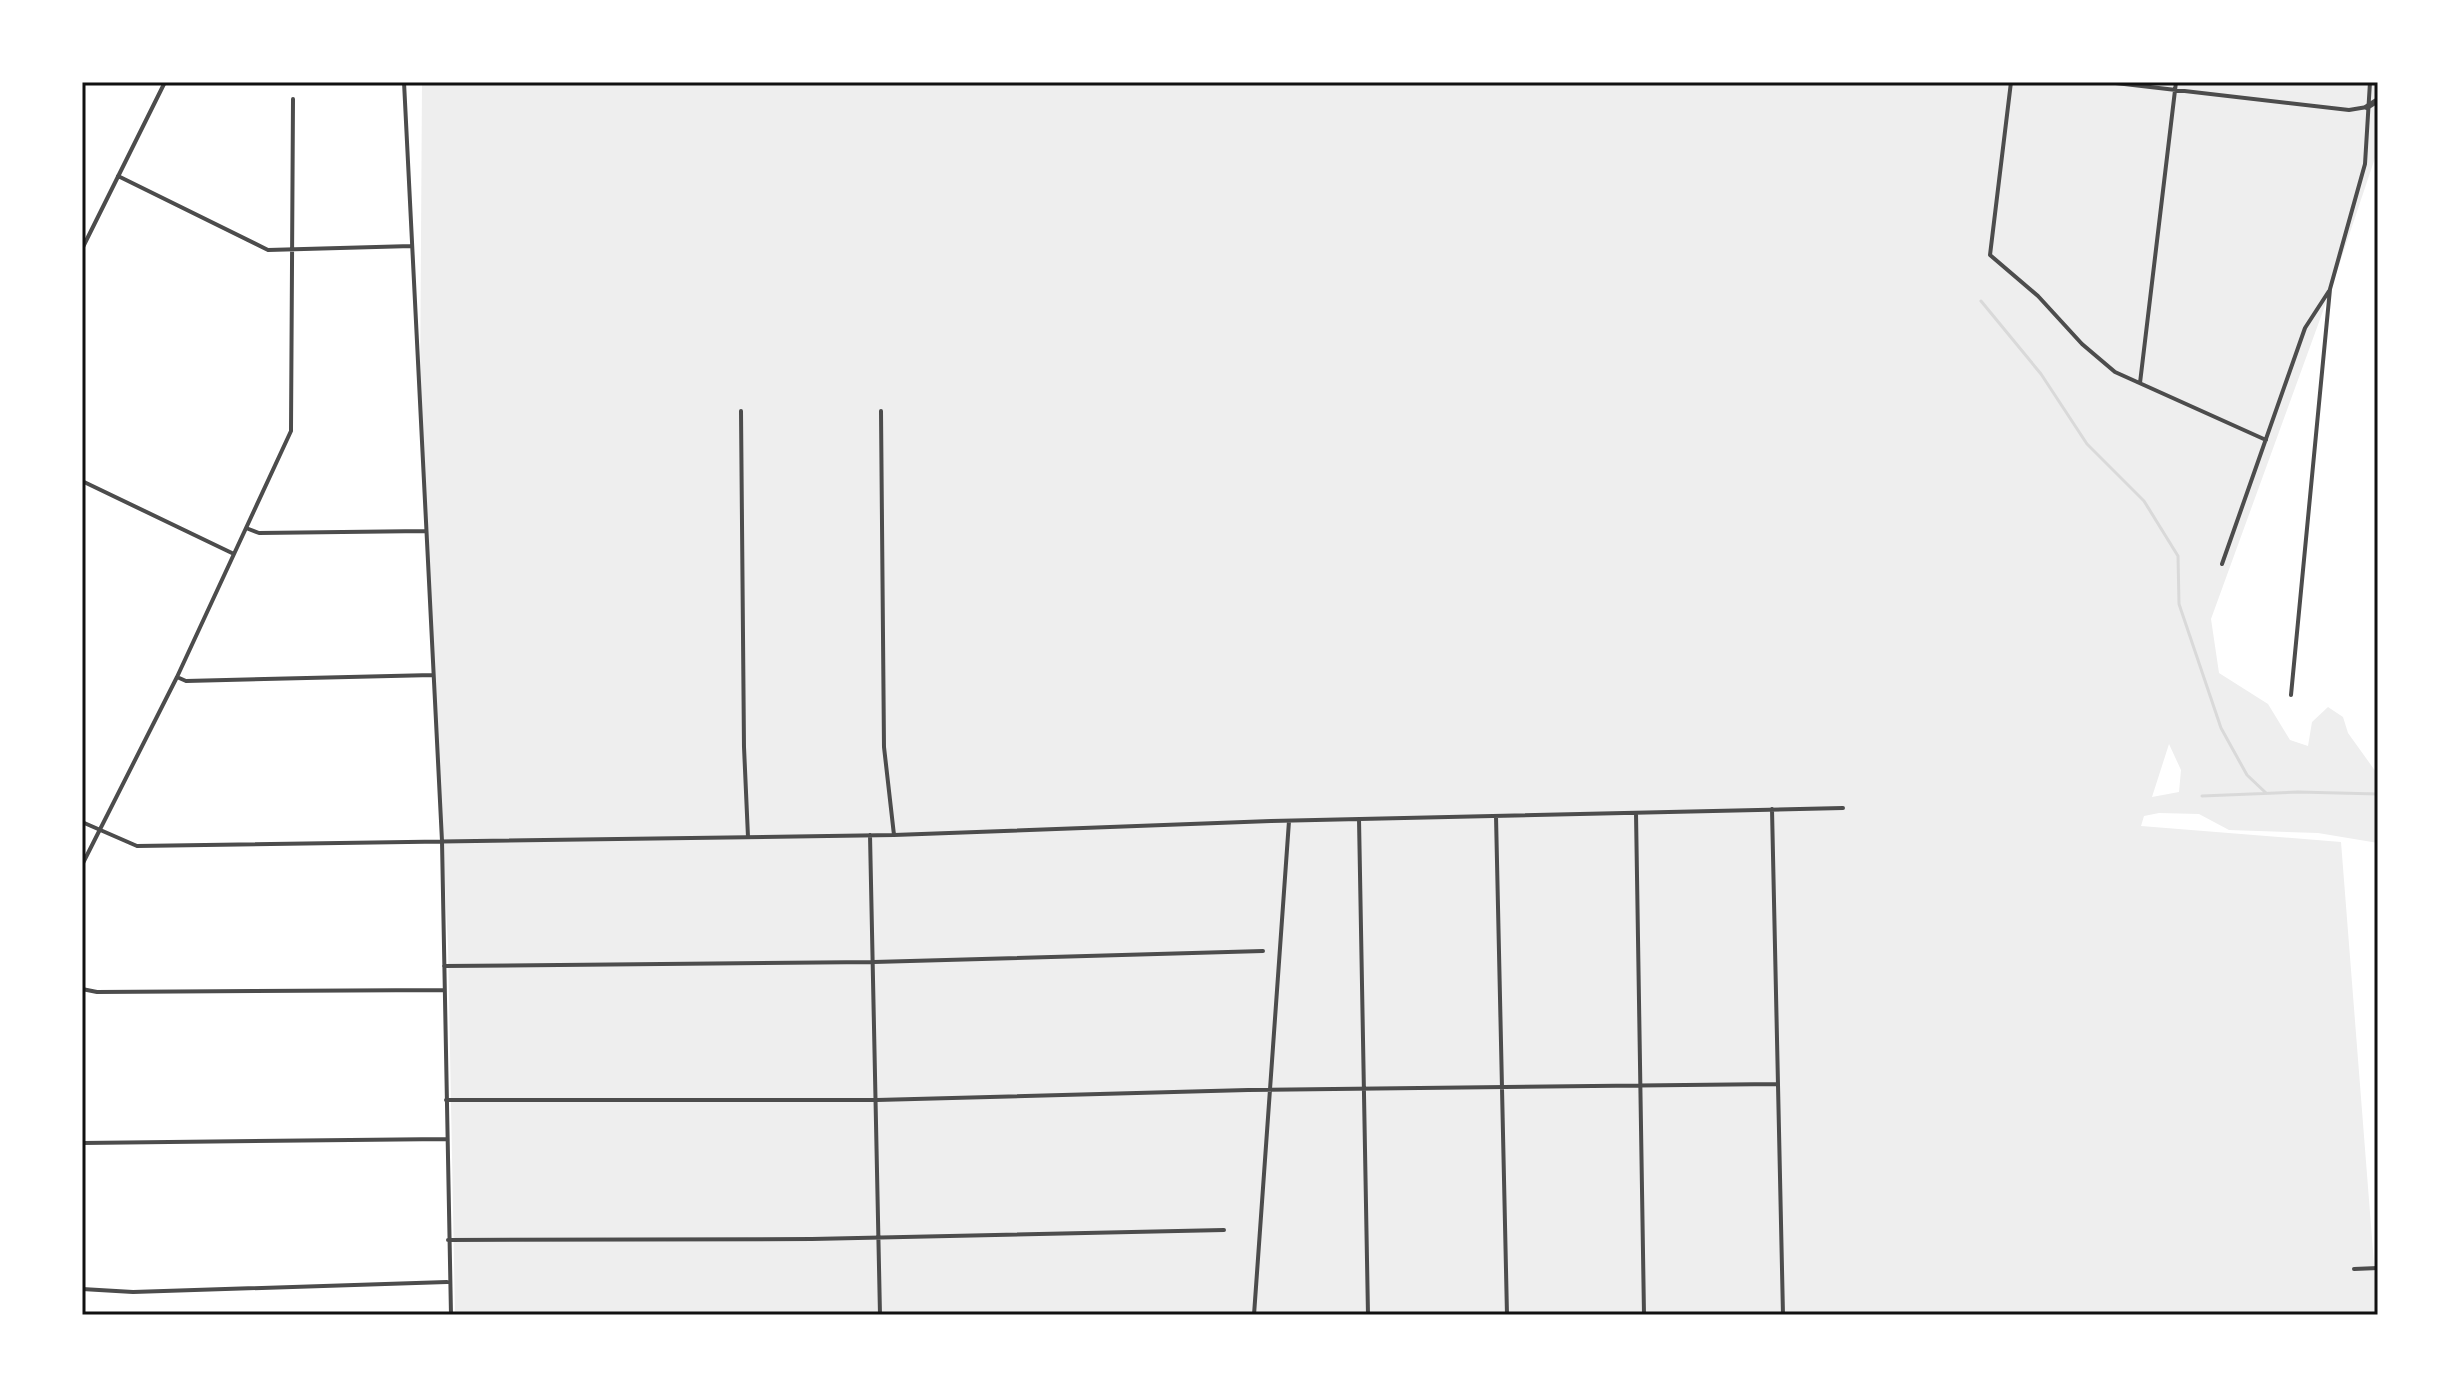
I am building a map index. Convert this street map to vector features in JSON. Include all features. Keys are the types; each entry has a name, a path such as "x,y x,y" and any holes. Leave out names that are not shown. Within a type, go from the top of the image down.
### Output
{"street":[{"path":"82,249 165,82"},
{"path":"404,82 442,841 451,1315"},
{"path":"2011,82 1990,255 2038,296 2082,344 2115,372 2266,440"},
{"path":"2107,82 2349,110 2367,107 2378,100"},
{"path":"2140,383 2176,82"},
{"path":"2291,695 2330,289 2365,164 2370,82"},
{"path":"82,865 177,677 291,431 293,99"},
{"path":"118,176 268,250 412,246"},
{"path":"2222,564 2305,328 2330,289"},
{"path":"741,411 744,747 748,837"},
{"path":"881,411 884,747 894,835"},
{"path":"82,481 234,554"},
{"path":"246,528 259,533 426,531"},
{"path":"177,677 186,681 433,675"},
{"path":"82,822 137,846 894,835 1359,819 1843,808"},
{"path":"1772,809 1783,1315"},
{"path":"1636,813 1644,1315"},
{"path":"1496,816 1507,1315"},
{"path":"1359,819 1368,1315"},
{"path":"1254,1315 1289,821"},
{"path":"870,835 880,1315"},
{"path":"444,966 874,962 1263,951"},
{"path":"82,989 97,992 444,990"},
{"path":"446,1100 877,1100 1271,1090 1777,1084"},
{"path":"82,1143 446,1139"},
{"path":"448,1240 878,1237 1224,1230"},
{"path":"2354,1269 2378,1268"},
{"path":"82,1289 133,1292 449,1282"}],"shaded area":[{"path":"422,82 2378,82 2378,149 2331,289 2211,619 2219,673 2268,704 2290,740 2308,746 2312,722 2328,707 2343,717 2348,733 2378,772 2378,843 2318,833 2229,830 2199,814 2159,813 2144,816 2141,826 2341,842 2378,1315 455,1315 448,945 420,396","holes":["2169,744 2181,770 2179,792 2152,797"]}],"waterway":[{"path":"1981,301 2041,374 2087,444 2144,501 2178,556 2179,604 2221,728 2247,775 2266,793"},
{"path":"2202,796 2298,792 2378,794"}]}
